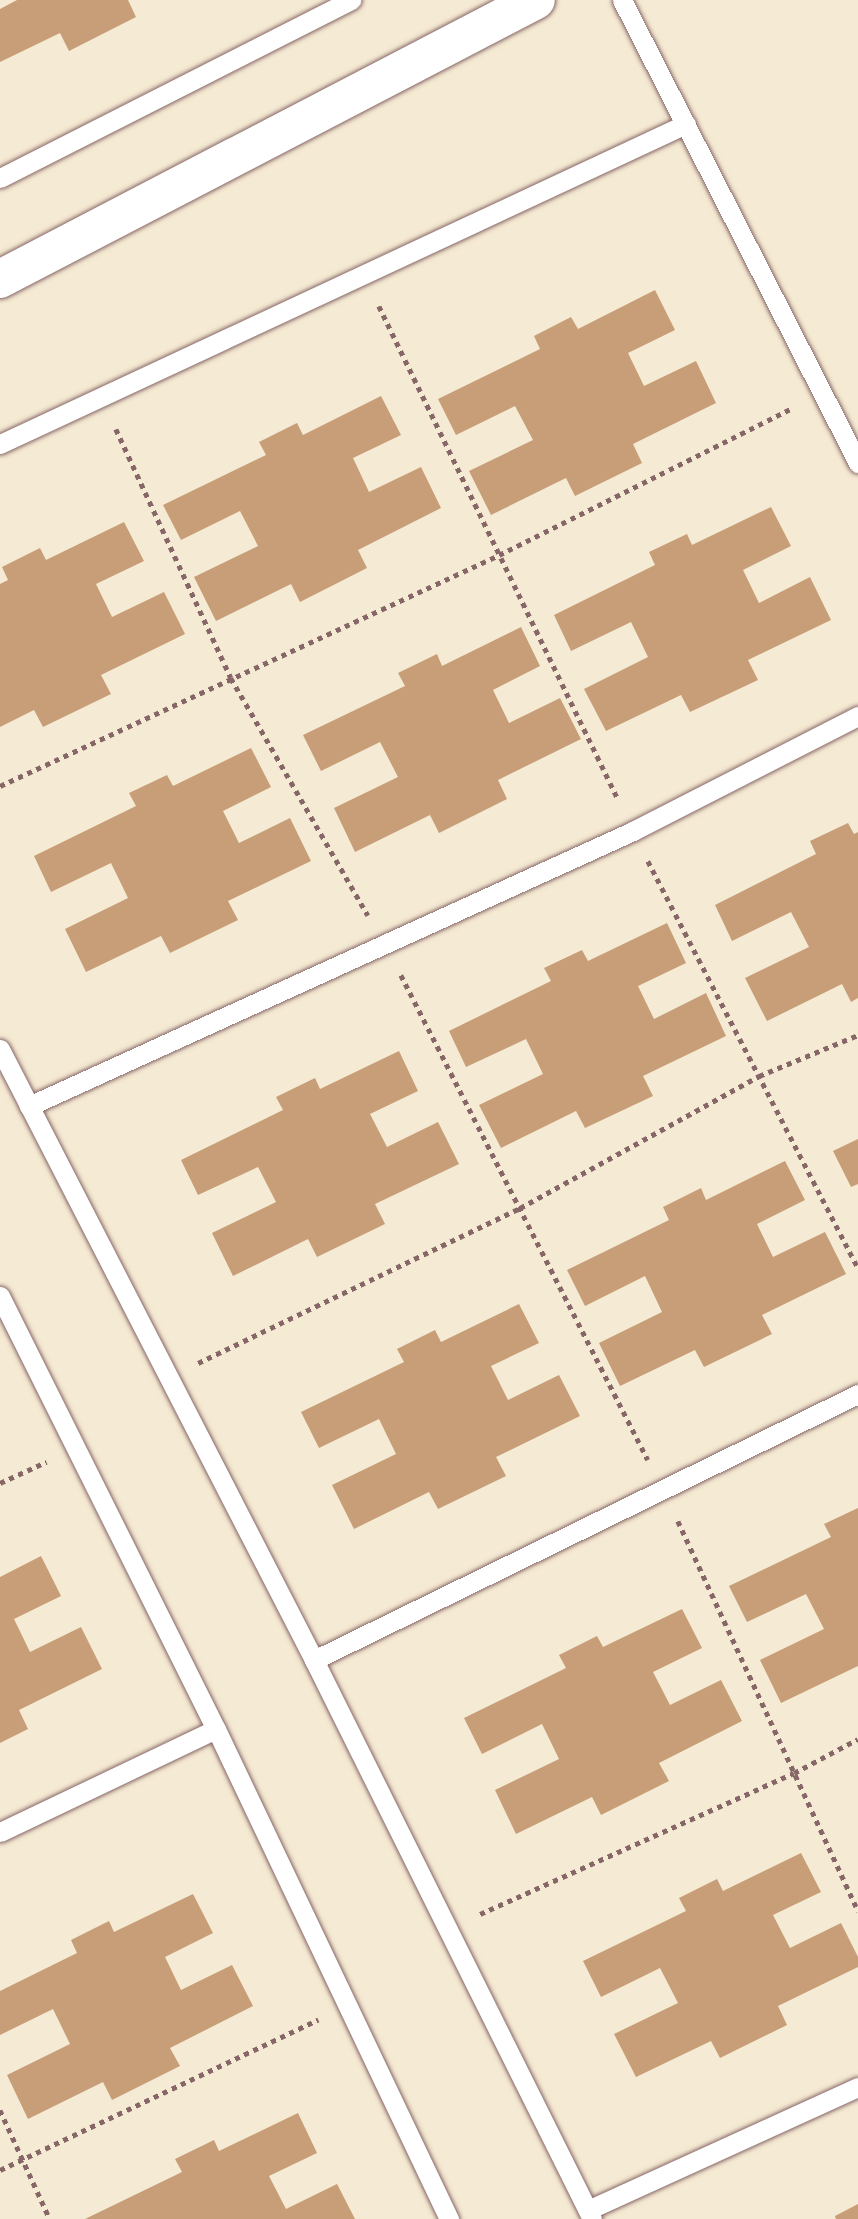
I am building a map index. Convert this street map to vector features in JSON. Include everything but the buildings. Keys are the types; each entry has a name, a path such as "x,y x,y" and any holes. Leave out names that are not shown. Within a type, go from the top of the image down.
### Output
{"street":[{"path":"0,279 536,0"}],"lane":[{"path":"0,178 351,0"},
{"path":"622,0 858,463"},
{"path":"0,444 685,124"},
{"path":"29,1106 633,831 858,716"},
{"path":"0,1049 314,1660 590,2215 858,2087"},
{"path":"0,1296 216,1729 449,2219"},
{"path":"314,1660 858,1394"},
{"path":"0,1832 216,1729"}],"path":[{"path":"363,274 633,831 858,1267"},
{"path":"0,786 499,555 823,393"},
{"path":"101,397 231,678 385,944 663,1489 858,1911"},
{"path":"169,1377 520,1208 759,1076 858,1035"},
{"path":"0,1483 75,1448"},
{"path":"447,1928 794,1773 858,1739"},
{"path":"0,2170 348,2006"},
{"path":"0,2110 50,2219"}]}
